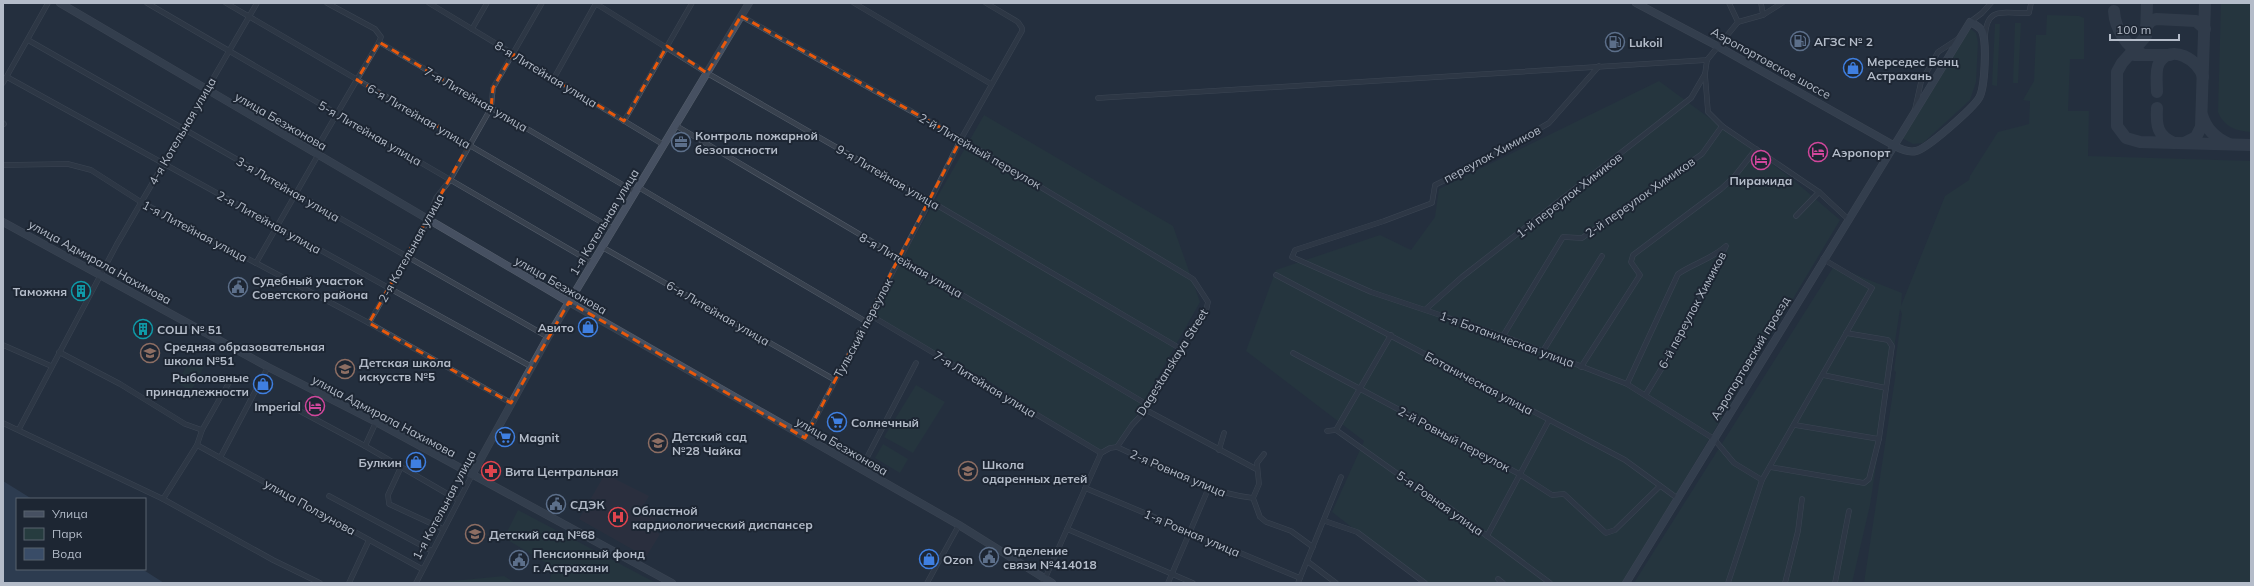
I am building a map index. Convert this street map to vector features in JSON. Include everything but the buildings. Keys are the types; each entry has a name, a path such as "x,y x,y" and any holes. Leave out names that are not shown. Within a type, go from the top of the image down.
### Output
{"main road":[{"name":"улица Безжонова","path":"60,3 569,302 959,525 1044,581 1052,583"},
{"name":"1-я Котельная улица","path":"472,475 548,337 748,3"},
{"name":"Аэропортовское шоссе","path":"1636,3 1719,47 1893,145 1907,151 1921,150 1976,102 1983,85 1984,41"},
{"name":"Аэропортовский проезд","path":"1629,582 1677,498 1914,110 1970,22"},
{"path":"1970,22 1981,31 1984,41"},
{"name":"улица Адмирала Нахимова","path":"3,222 268,367 376,422 672,583"}],"street":[{"path":"3,83 48,3"},
{"name":"5-я Литейная улица","path":"147,3 593,263"},
{"name":"6-я Литейная улица","path":"226,3 470,144 613,229"},
{"name":"4-я Котельная улица","path":"18,430 162,163 257,3"},
{"path":"256,263 297,194 337,114 381,37 375,29 327,3"},
{"path":"472,29 487,3"},
{"name":"2-я Котельная улица","path":"369,324 428,220 436,198 450,180 491,108 493,88 542,3"},
{"path":"554,78 596,3"},
{"name":"9-я Литейная улица","path":"596,3 667,46 707,73 930,201 1181,349"},
{"path":"624,120 692,3"},
{"path":"854,3 991,84"},
{"name":"Тульский переулок","path":"805,438 865,321 870,315 900,259 961,139 1022,28 1018,22 986,3"},
{"path":"1729,3 1738,22"},
{"path":"1761,3 1763,15"},
{"path":"1782,3 1763,15 1738,22 1707,60 1705,74 1708,112 1722,126 1819,192 1848,219"},
{"path":"1970,22 1982,13 1990,3"},
{"path":"1984,41 1986,23 1990,17 1995,14 2029,13 2031,3"},
{"name":"8-я Литейная улица","path":"432,4 664,145"},
{"name":"2-й Литейный переулок","path":"741,16 961,139 1193,279 1208,302"},
{"path":"1914,110 1921,82 1938,52 1958,39"},
{"name":"3-я Литейная улица","path":"28,40 548,337"},
{"name":"7-я Литейная улица","path":"379,42 491,108 865,321"},
{"path":"1098,98 1334,85 1434,76 1707,60"},
{"name":"переулок Химиков","path":"1292,256 1294,250 1384,221 1432,203 1435,185 1478,164 1549,123 1599,66"},
{"name":"1-й переулок Химиков","path":"1426,309 1462,277 1691,98 1705,74"},
{"name":"2-я Литейная улица","path":"7,77 532,367"},
{"name":"8-я Литейная улица","path":"675,125 1148,405"},
{"name":"2-й переулок Химиков","path":"1503,336 1563,237 1582,238 1702,154 1722,126"},
{"path":"1581,367 1640,275 1631,262 1633,255 1721,189 1734,177 1756,149"},
{"name":"1-я Литейная улица","path":"3,165 68,164 91,170 141,202 369,324 511,403"},
{"path":"1796,216 1819,192"},
{"name":"6-й переулок Химиков","path":"1627,384 1678,274 1713,257 1726,246 1683,333 1646,394"},
{"name":"6-я Литейная улица","path":"602,247 835,380"},
{"name":"1-я Ботаническая улица","path":"1292,256 1371,292 1426,309 1503,336 1627,384 1646,394 1714,439 1734,463 1762,480"},
{"path":"1543,351 1602,256"},
{"path":"1728,583 1762,480 1795,425 1822,374 1872,288 1823,259"},
{"name":"Ботаническая улица","path":"1276,275 1624,460 1677,498"},
{"name":"Dagestanskaya Street","path":"1117,447 1132,425 1146,410 1181,349 1206,311 1208,302"},
{"name":"7-я Литейная улица","path":"870,315 1101,453"},
{"path":"1770,467 1864,483 1869,479 1879,439 1892,346 1891,342 1846,333"},
{"path":"1327,431 1336,430 1391,335"},
{"path":"3,345 52,366"},
{"path":"59,352 120,384 185,424 202,430"},
{"name":"2-й Ровный переулок","path":"1293,353 1521,475 1552,495 1564,494 1606,533 1615,530 1660,486"},
{"path":"860,469 916,363"},
{"path":"220,458 268,367"},
{"path":"1822,374 1886,388"},
{"path":"163,499 197,445 202,430 231,379"},
{"path":"298,410 365,446 458,500"},
{"path":"1146,410 1256,469"},
{"path":"1487,536 1521,475 1549,420"},
{"path":"365,446 376,422"},
{"path":"3,423 163,499 273,560 320,583"},
{"path":"1795,425 1879,439"},
{"name":"5-я Ровная улица","path":"1336,430 1487,536 1550,583"},
{"path":"1219,450 1224,433"},
{"name":"улица Ползунова","path":"197,445 422,569"},
{"path":"1044,581 1101,453 1110,448 1117,447"},
{"name":"2-я Ровная улица","path":"1117,447 1209,487 1236,496 1253,498"},
{"path":"1264,454 1257,463 1256,469 1260,480 1253,498 1260,517 1266,522 1291,531 1313,547"},
{"path":"401,467 388,495 389,504 443,530"},
{"name":"1-я Котельная улица","path":"416,583 472,475"},
{"path":"1298,583 1325,521 1341,477"},
{"path":"1168,583 1188,532 1209,487"},
{"name":"1-я Ровная улица","path":"1085,488 1300,578"},
{"path":"329,496 432,552"},
{"path":"1785,583 1798,531 1802,499"},
{"path":"1835,583 1850,511"},
{"path":"1325,521 1357,532 1425,583"},
{"path":"927,583 959,525"},
{"path":"1067,529 1193,583"},
{"path":"349,583 369,540"},
{"path":"1307,561 1336,583"},
{"path":"1498,579 1503,583"}],"highlighted area":[{"path":"741,16 961,139 805,438 569,302 511,403 369,323 469,144 357,80 379,42 491,108 493,88 513,54 624,121 667,46 707,73"}],"shaded area":[{"name":"Областной кардиологический диспансер","path":"605,474 649,496 643,506 658,515 650,528 660,534 646,557 579,519"}],"green space":[{"path":"2221,3 2251,3 2251,132 2240,131 2227,125 2218,112"},
{"path":"2047,15 2079,16 2084,18 2084,59 2070,59 2068,111 2089,111 2088,156 2251,161 2251,583 1864,583 1896,372 1894,370 1902,314 1900,309 1870,505 1852,583 1634,583 1834,266 1902,293 1901,306 1945,196 1969,180 1970,176 1998,132 2029,124 2030,101 2023,100 2034,81 2036,35 2046,35"},
{"path":"2015,23 2021,23 2018,83 2013,83"},
{"path":"1995,24 2000,24 1997,86 1992,85"},
{"path":"1971,29 1976,33 1978,42 1976,82 1970,100 1923,143 1913,144 1902,138 1966,31"},
{"path":"1659,81 1791,178 1840,220 1623,583 1424,583 1332,512 1364,441 1246,351 1276,270 1380,235 1411,250 1435,217 1439,189"},
{"path":"984,115 1173,226 1200,302 1121,442 1099,450 985,379 870,315"},
{"path":"192,357 205,365 191,391 177,383"},
{"path":"916,385 945,402 913,453 884,437"},
{"path":"883,444 908,459 900,473 875,458"},
{"path":"518,510 656,583 549,583 553,567 504,538"},
{"path":"504,576 515,583 433,583"}],"water":[{"path":"3,481 30,498 16,498 16,570 144,570 164,583 3,583"}],"taxiway":[{"path":"2147,3 2146,36 2122,63 2117,72 2117,126 2126,138 2140,142 2251,145"},
{"path":"2184,143 2196,137 2201,127 2205,3"},
{"path":"2114,11 2122,36 2131,47 2142,54"},
{"path":"2146,27 2151,21 2156,19 2196,21 2205,29"},
{"path":"2157,92 2157,73 2159,63 2164,57 2170,54 2184,56 2190,60 2196,65 2203,77"},
{"path":"2134,55 2170,55"},
{"path":"2157,108 2157,125 2164,137 2174,143"},
{"path":"2202,115 2209,129 2219,139 2229,144"}],"place":[{"name":"АГЗС № 2","path":"1800,41"},
{"name":"Lukoil","path":"1615,42"},
{"name":"Мерседес Бенц Астрахань","path":"1853,68"},
{"name":"Контроль пожарной безопасности","path":"681,142"},
{"name":"Аэропорт","path":"1818,152"},
{"name":"Пирамида","path":"1761,160"},
{"name":"Судебный участок Советского района","path":"238,287"},
{"name":"Таможня","path":"81,291"},
{"name":"Авито","path":"588,327"},
{"name":"СОШ № 51","path":"143,329"},
{"name":"Средняя образовательная школа №51","path":"150,353"},
{"name":"Детская школа искусств №5","path":"345,369"},
{"name":"Рыболовные принадлежности","path":"263,384"},
{"name":"Imperial","path":"315,406"},
{"name":"Солнечный","path":"837,422"},
{"name":"Magnit","path":"505,437"},
{"name":"Детский сад №28 Чайка","path":"658,443"},
{"name":"Булкин","path":"416,462"},
{"name":"Вита Центральная","path":"491,471"},
{"name":"Школа одаренных детей","path":"968,471"},
{"name":"СДЭК","path":"556,504"},
{"name":"Областной кардиологический диспансер","path":"618,517"},
{"name":"Детский сад №68","path":"475,534"},
{"name":"Отделение связи №414018","path":"989,557"},
{"name":"Ozon","path":"929,559"},
{"name":"Пенсионный фонд г. Астрахани","path":"519,560"}]}
